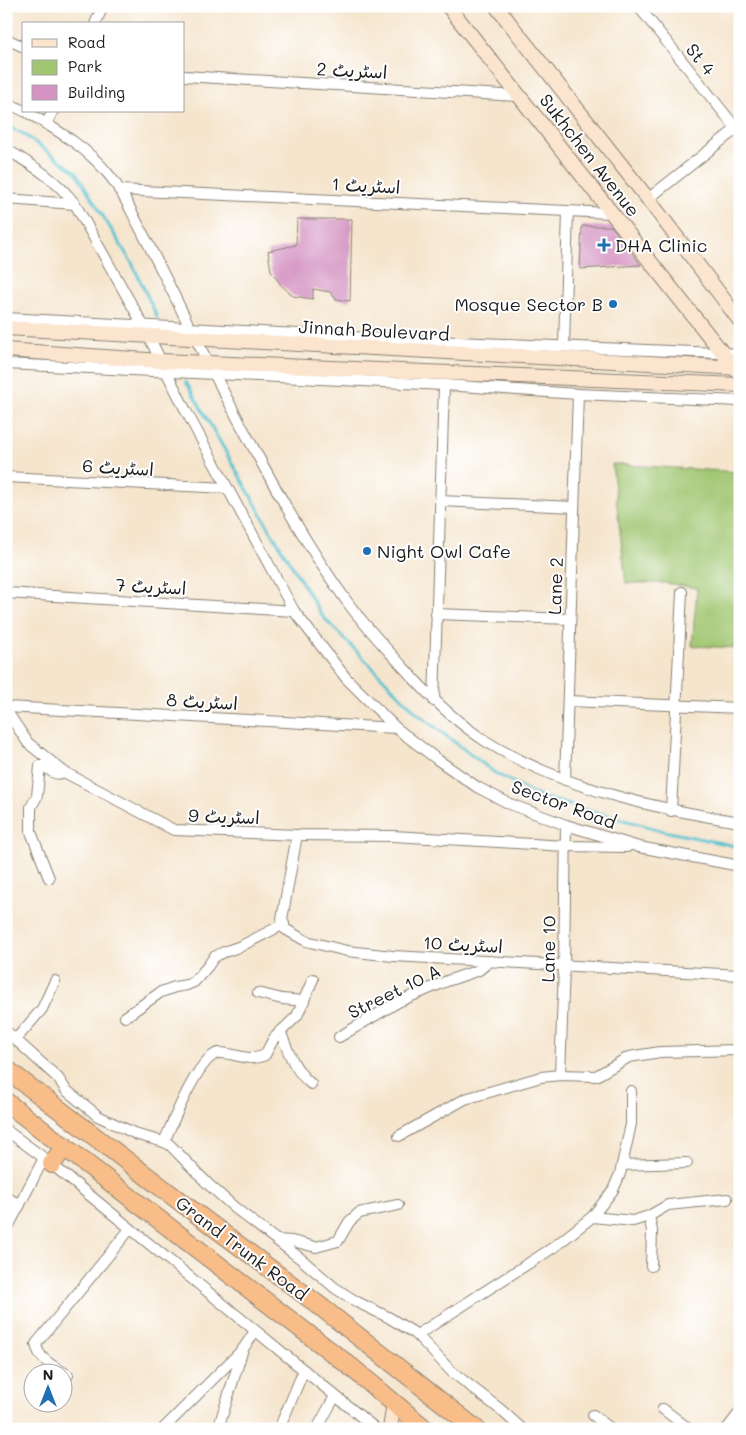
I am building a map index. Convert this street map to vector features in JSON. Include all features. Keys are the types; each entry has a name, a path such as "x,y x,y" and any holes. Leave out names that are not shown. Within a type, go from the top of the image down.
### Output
{"highway":[{"name":"Grand Trunk Road","path":"6,1069 182,1204 321,1307 476,1429"},
{"name":"Grand Trunk Road","path":"6,1102 351,1366 425,1429"},
{"path":"48,1161 65,1146"}],"street":[{"path":"96,22 103,6"},
{"name":"Sukhchen Avenue","path":"448,6 722,354 737,370"},
{"name":"Sukhchen Avenue","path":"496,6 648,198 740,321"},
{"name":"St 4","path":"638,6 738,131"},
{"path":"6,38 22,46"},
{"name":"اسٹریٹ 2","path":"185,76 518,96"},
{"path":"6,102 22,110"},
{"path":"26,112 85,151 109,175 170,285 211,368 277,491 317,557 355,611 380,642 434,701 487,742 565,780 671,811 740,822"},
{"path":"46,124 52,112"},
{"path":"648,198 738,131"},
{"name":"Sector Road","path":"6,149 48,176 64,190 75,204 146,331 227,488 294,610 346,678 396,728 477,787 510,804 566,825 639,847 740,866"},
{"name":"اسٹریٹ 1","path":"119,190 611,213"},
{"path":"6,199 75,204"},
{"path":"564,346 568,211"},
{"path":"6,318 146,331"},
{"name":"Jinnah Boulevard","path":"6,328 193,333 620,355 737,370"},
{"path":"193,333 564,346 620,355 740,354"},
{"path":"6,350 163,366"},
{"path":"6,364 163,366 740,385"},
{"path":"211,368 578,394 740,401"},
{"path":"618,395 620,380"},
{"path":"434,701 444,385"},
{"name":"Lane 2","path":"565,780 578,394"},
{"name":"اسٹریٹ 6","path":"6,477 227,488"},
{"path":"440,502 574,507"},
{"path":"671,811 682,592"},
{"name":"اسٹریٹ 7","path":"6,593 294,610"},
{"path":"436,614 570,620"},
{"path":"568,701 740,708"},
{"name":"اسٹریٹ 8","path":"6,709 396,728"},
{"name":"اسٹریٹ 9","path":"6,709 28,743 64,772 174,830 297,835 392,836 566,846 639,847"},
{"path":"49,878 31,832 31,807 37,796 40,766 45,766 53,772 60,774 64,772"},
{"name":"Lane 10","path":"560,1075 566,825"},
{"path":"125,1017 161,992 194,982 214,957 241,946 284,924 282,918 297,835"},
{"name":"اسٹریٹ 10","path":"284,924 285,929 306,941 347,951 394,956 740,975"},
{"name":"Street 10 A","path":"339,1037 398,1002 480,970 490,961"},
{"path":"164,1142 186,1092 202,1067 214,1054 220,1053 246,1057 262,1056 280,1031 297,1016 313,979"},
{"path":"16,1039 42,1009 55,981"},
{"path":"258,993 282,999 304,1001"},
{"path":"6,1031 58,1078 66,1090 98,1116 138,1135 164,1142 235,1208 335,1288 417,1335 451,1371 522,1429"},
{"path":"280,1031 294,1065 300,1075 310,1084"},
{"path":"399,1136 465,1100 541,1076 596,1076 629,1057 660,1052 740,1050"},
{"path":"50,1102 66,1090"},
{"path":"417,1335 554,1247 592,1217 613,1190 620,1174 632,1124 630,1091"},
{"path":"6,1130 48,1161 376,1429"},
{"path":"6,1231 48,1161"},
{"path":"622,1165 687,1162"},
{"path":"6,1197 20,1205"},
{"path":"592,1217 633,1221 649,1216 668,1205 727,1199"},
{"path":"276,1240 292,1241 310,1247 326,1245 338,1241 349,1222 359,1212 398,1205"},
{"path":"649,1216 652,1231 652,1266"},
{"path":"48,1362 38,1354 36,1344 130,1229"},
{"path":"163,1429 243,1349 255,1330"},
{"path":"218,1429 243,1349"},
{"path":"278,1429 304,1370"},
{"path":"317,1429 335,1396"},
{"path":"390,1429 394,1403"},
{"path":"663,1409 689,1429"},
{"path":"727,1429 740,1412"},
{"path":"593,1415 612,1429"}],"green space":[{"path":"612,464 740,472 740,648 692,646 697,588 664,583 626,583"}],"building":[{"path":"297,219 352,219 350,301 336,299 330,292 313,289 313,299 293,296 281,285 271,271 268,251 296,245"},
{"name":"DHA Clinic","path":"582,226 611,226 641,265 580,269"}],"waterway":[{"path":"6,126 22,133 76,172 133,265 157,317"},
{"path":"186,382 272,533 323,617 419,715 495,773 541,797 664,831 740,847"}],"place":[{"name":"DHA Clinic","path":"604,245"},
{"name":"Mosque Sector B","path":"613,304"},
{"name":"Night Owl Cafe","path":"367,551"}]}
